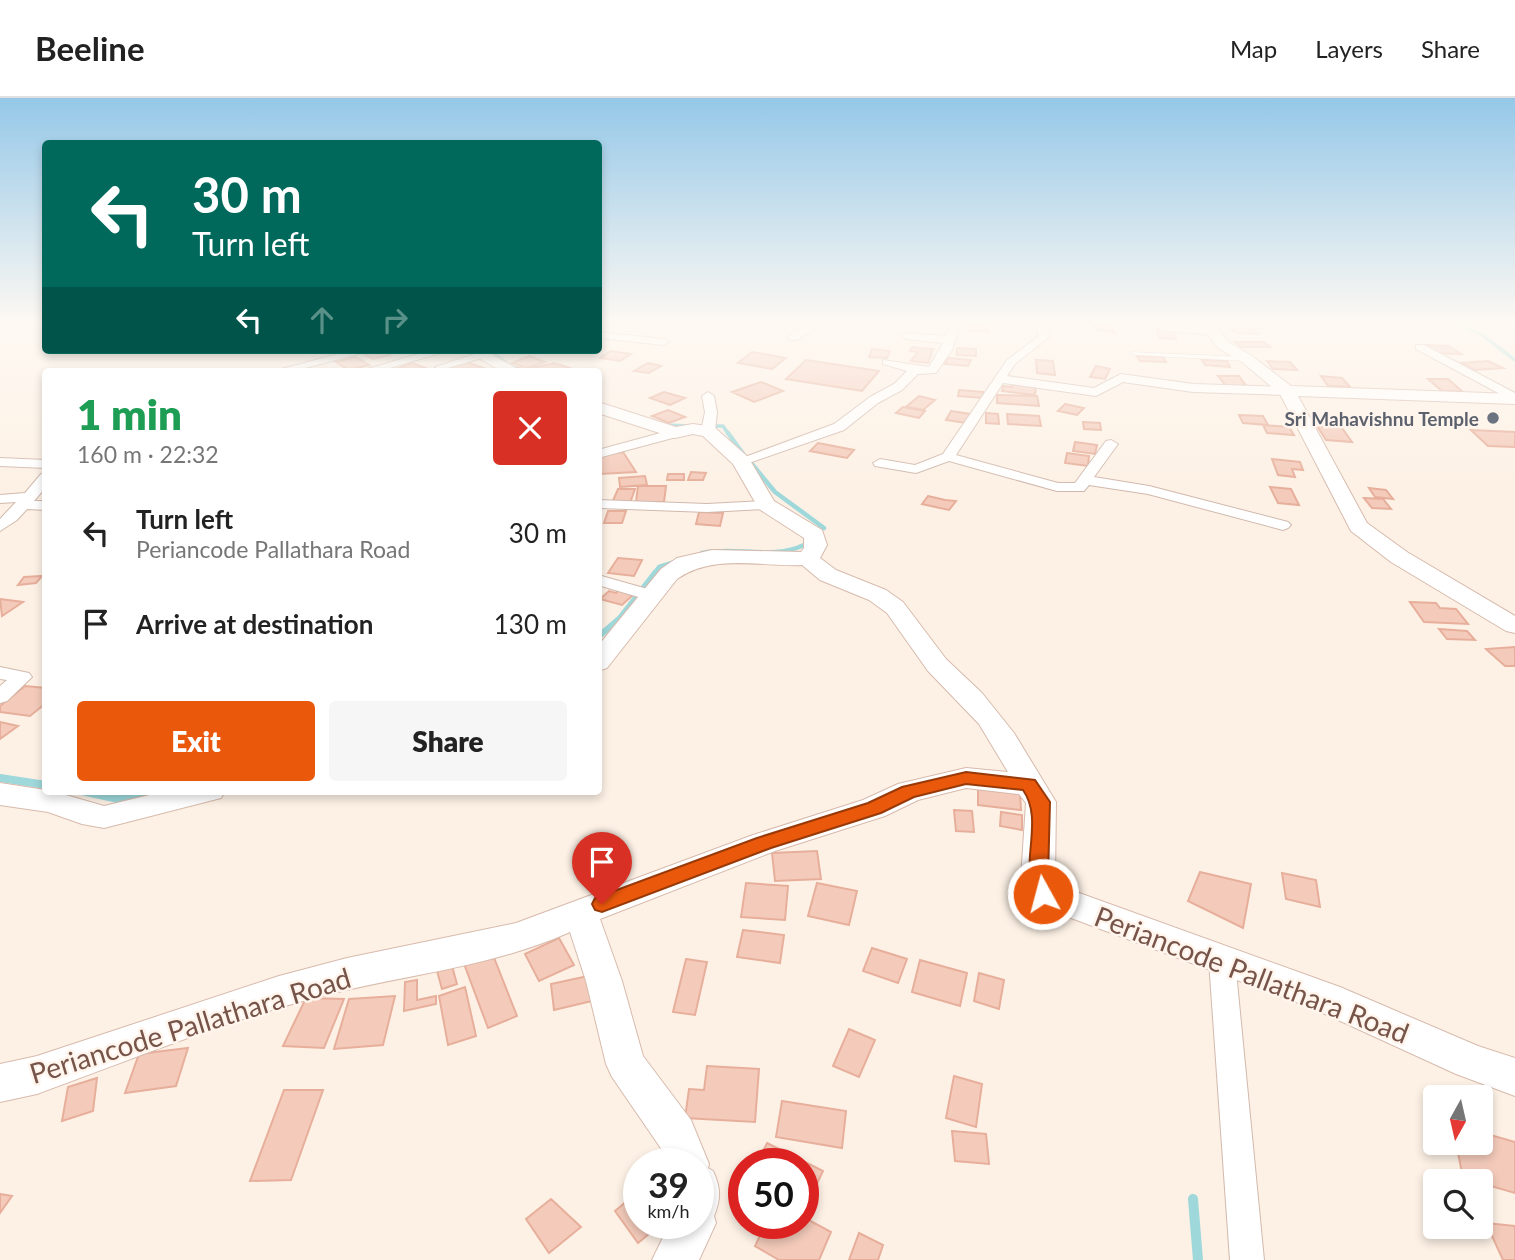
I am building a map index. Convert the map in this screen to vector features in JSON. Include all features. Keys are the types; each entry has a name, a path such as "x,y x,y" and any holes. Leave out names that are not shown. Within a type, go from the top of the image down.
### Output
{"street":[{"path":"741,461 839,428 908,377"},
{"path":"1270,377 1287,391 1359,527 1399,558 1515,626"},
{"path":"1476,377 1515,398"},
{"path":"880,463 916,469 948,457 1000,379 1096,392 1121,378 1193,388 1515,398"},
{"path":"1487,383 1515,382"},
{"path":"708,396 711,412 708,431"},
{"path":"602,408 675,433"},
{"path":"602,453 693,429 708,431 741,461 766,505 814,535 817,544 815,551 807,558 773,560 726,556 685,563 669,574 602,658"},
{"path":"948,457 1057,487 1079,488 1111,443"},
{"path":"0,463 42,464"},
{"path":"1086,480 1149,490 1283,525"},
{"path":"0,526 42,482"},
{"path":"0,499 42,505"},
{"path":"602,504 707,508 766,505"},
{"path":"807,558 819,571 838,582 885,599 900,612 938,666 973,701 1020,761 1028,784"},
{"path":"602,581 652,596"},
{"path":"0,673 22,677 0,697"},
{"name":"Periancode Pallathara Road","path":"0,1083 37,1074 303,985 515,937 552,926 580,912 751,847 874,808 909,792 966,778 1028,784 1041,802 1038,878 1043,894 1327,998 1470,1061 1515,1077"},
{"path":"0,794 52,802 82,813 104,817 195,795"},
{"path":"580,912 604,981 626,1065 676,1134 682,1148"},
{"path":"1222,961 1247,1260"},
{"path":"675,1260 686,1239"}],"building":[{"path":"788,377 874,377 862,391 786,379"},
{"path":"1219,377 1240,377 1247,387 1226,386"},
{"path":"1322,377 1342,378 1350,387 1328,386"},
{"path":"1428,379 1448,379 1463,392 1442,391"},
{"path":"761,382 783,391 754,402 732,392"},
{"path":"1013,383 1036,385 1035,395 1002,391 1003,386 1012,387"},
{"path":"959,390 983,392 983,398 958,396"},
{"path":"664,392 685,398 670,405 650,398"},
{"path":"997,395 1037,396 1039,406 997,403"},
{"path":"919,396 935,400 923,410 906,407"},
{"path":"1065,404 1084,408 1077,415 1058,411"},
{"path":"903,407 925,411 919,418 896,413"},
{"path":"668,410 685,417 669,423 652,416"},
{"path":"951,411 971,414 966,423 946,420"},
{"path":"986,413 998,414 999,424 986,423"},
{"path":"1007,414 1039,416 1041,426 1008,424"},
{"path":"1239,415 1263,416 1268,425 1243,423"},
{"path":"1083,422 1100,423 1101,430 1084,429"},
{"path":"1263,425 1289,427 1294,435 1267,433"},
{"path":"1317,426 1342,428 1352,442 1326,440"},
{"path":"1471,430 1515,432 1515,447 1488,446"},
{"path":"1075,442 1097,445 1095,454 1073,451"},
{"path":"818,443 854,450 847,458 810,451"},
{"path":"623,452 636,472 602,474 602,455"},
{"path":"1067,453 1089,456 1088,466 1065,463"},
{"path":"1272,459 1300,462 1303,470 1292,469 1295,477 1278,475"},
{"path":"691,472 706,473 703,480 688,480"},
{"path":"668,474 684,474 684,480 667,480"},
{"path":"645,476 647,485 620,487 619,478"},
{"path":"638,486 666,486 664,502 636,502"},
{"path":"1270,487 1291,489 1299,505 1278,503"},
{"path":"1369,488 1386,490 1393,499 1375,497"},
{"path":"618,489 635,489 630,503 612,503"},
{"path":"928,496 956,501 949,510 922,504"},
{"path":"1364,498 1383,499 1391,509 1372,508"},
{"path":"608,511 626,511 622,523 604,523"},
{"path":"699,512 723,513 720,526 696,524"},
{"path":"618,558 642,560 634,576 608,573"},
{"path":"42,576 36,583 18,585 24,577"},
{"path":"619,590 634,594 622,605 602,600 609,591 616,593"},
{"path":"0,599 23,602 2,616"},
{"path":"1410,602 1436,603 1440,608 1456,609 1468,624 1424,622"},
{"path":"1439,629 1467,631 1475,640 1447,639"},
{"path":"1515,647 1515,666 1505,666 1486,649"},
{"path":"25,686 42,688 42,706 30,716 0,712 0,706"},
{"path":"0,722 18,726 0,739"},
{"path":"978,789 1020,794 1021,810 978,805"},
{"path":"954,810 972,811 974,832 956,831"},
{"path":"1001,812 1022,815 1022,830 1000,826"},
{"path":"817,851 821,879 775,881 772,853"},
{"path":"1200,872 1251,884 1243,928 1188,901"},
{"path":"1282,873 1316,880 1320,907 1286,899"},
{"path":"746,883 788,886 785,920 741,917"},
{"path":"817,883 857,891 849,925 808,916"},
{"path":"743,930 784,935 780,963 737,957"},
{"path":"559,938 574,965 539,981 525,954"},
{"path":"872,948 907,959 898,983 863,971"},
{"path":"491,950 517,1016 488,1028 463,961"},
{"path":"686,959 707,962 695,1015 673,1012"},
{"path":"920,960 967,973 960,1006 912,992"},
{"path":"452,966 457,984 442,989 437,971"},
{"path":"979,973 1004,980 999,1009 974,1001"},
{"path":"588,976 592,1001 554,1010 551,984"},
{"path":"417,980 417,1000 436,996 436,1004 404,1011 405,982"},
{"path":"465,987 476,1036 448,1045 439,996"},
{"path":"395,996 383,1045 334,1049 349,999"},
{"path":"306,998 344,999 324,1048 283,1046"},
{"path":"849,1029 875,1040 859,1077 833,1066"},
{"path":"188,1048 176,1086 125,1093 139,1054"},
{"path":"707,1066 759,1069 755,1122 685,1118 689,1089 704,1090"},
{"path":"954,1076 982,1084 976,1127 946,1118"},
{"path":"97,1078 93,1111 62,1121 68,1087"},
{"path":"284,1090 323,1090 291,1180 250,1181"},
{"path":"782,1101 846,1111 842,1148 776,1137"},
{"path":"952,1131 986,1134 989,1164 955,1161"},
{"path":"1493,1136 1515,1142 1515,1193 1493,1187 1493,1169 1461,1169 1458,1155 1493,1155"},
{"path":"767,1143 777,1148 765,1148"},
{"path":"0,1194 12,1196 0,1213"},
{"path":"551,1199 581,1227 549,1253 526,1219"},
{"path":"623,1204 623,1222 615,1211"},
{"path":"1493,1224 1515,1226 1515,1260 1503,1260 1493,1238"},
{"path":"819,1226 831,1232 819,1260 779,1260 755,1246 758,1239 819,1239"},
{"path":"859,1233 883,1245 878,1260 849,1260"}],"waterway":[{"path":"664,425 691,426"},
{"path":"709,426 723,426 729,435"},
{"path":"728,433 744,455"},
{"path":"752,464 775,492 824,528"},
{"path":"702,553 780,552 804,545"},
{"path":"653,575 659,567 675,562"},
{"path":"602,634 620,618 655,573"},
{"path":"0,778 42,784"},
{"path":"100,795 118,799 132,795"},
{"path":"1193,1199 1198,1260"}],"place":[{"name":"Sri Mahavishnu Temple","path":"1493,418"}],"route":[{"path":"602,904 764,843 874,808 909,792 966,778 1028,784 1041,802 1042,832 1038,878 1043,894"}]}
